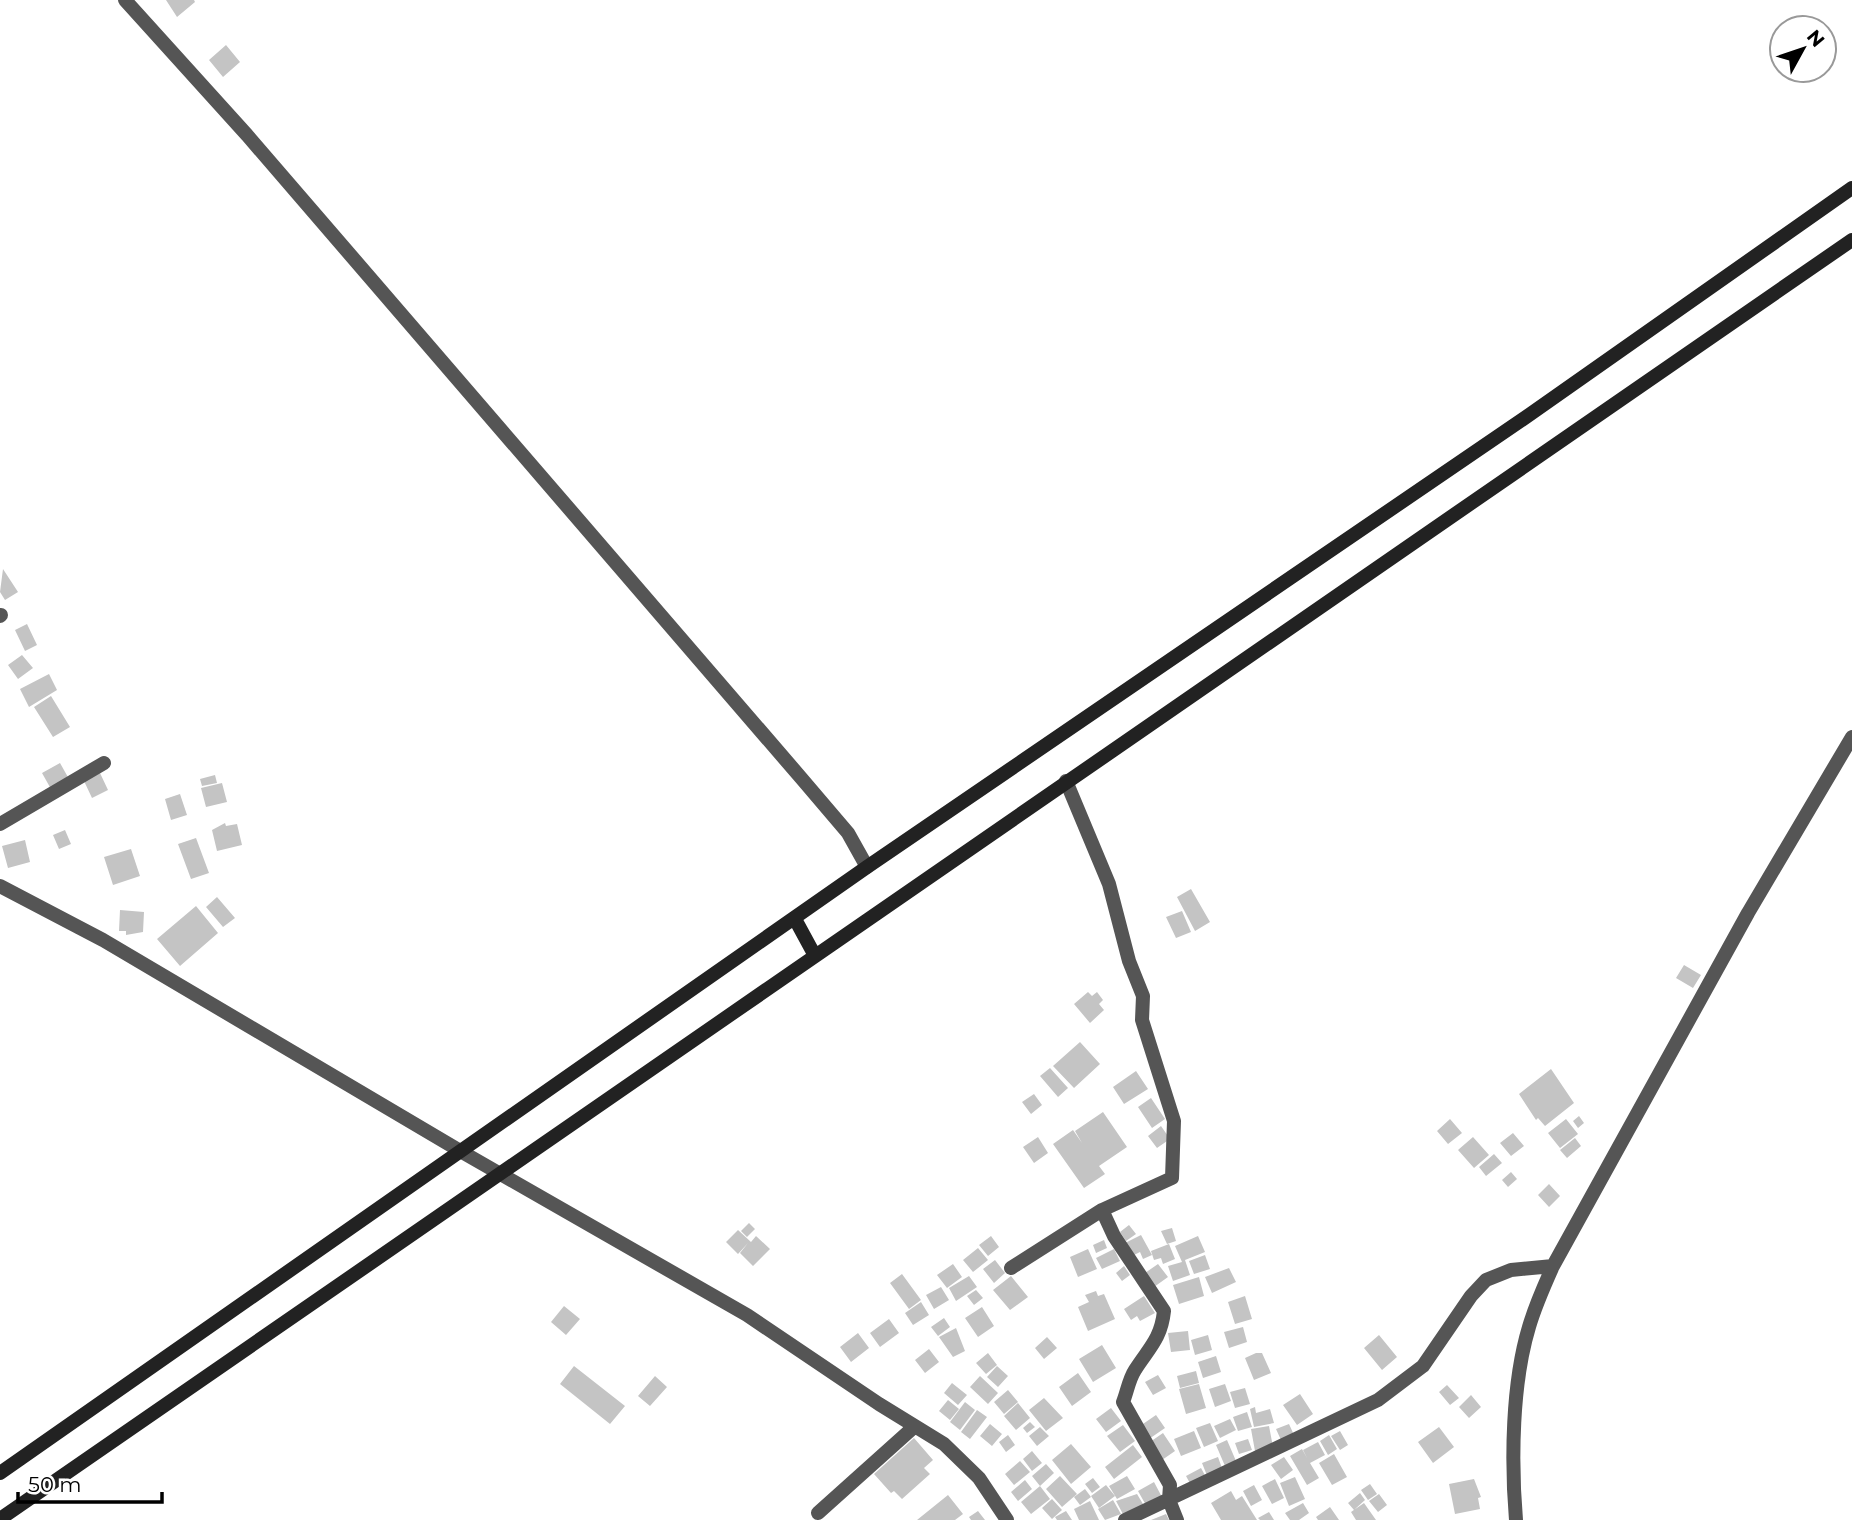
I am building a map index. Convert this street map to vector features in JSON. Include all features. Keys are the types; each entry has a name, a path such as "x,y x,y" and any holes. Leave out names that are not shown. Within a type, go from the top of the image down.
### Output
{"main road":[{"path":"0,1473 867,867 1530,415 1852,188"},
{"path":"0,1519 814,954 1852,240"},
{"path":"795,919 814,954"}],"street":[{"path":"125,0 247,135 793,768 848,833 867,867"},
{"path":"1516,1520 1514,1452 1522,1357 1529,1328 1553,1266 1735,936 1852,737"},
{"path":"0,824 104,763"},
{"path":"1011,1268 1102,1210 1172,1178 1174,1121 1142,1020 1143,996 1129,961 1109,884 1066,781"},
{"path":"0,886 103,940 462,1152 747,1315 944,1444 979,1478 1007,1520"},
{"path":"1102,1210 1114,1236 1164,1311 1160,1333 1149,1354 1134,1371 1123,1402 1170,1485 1169,1500 1177,1520"},
{"path":"1125,1520 1352,1413 1405,1382 1429,1358 1471,1296 1486,1280 1511,1270 1553,1266"},
{"path":"818,1513 915,1426"}],"building":[{"path":"166,0 194,0 195,2 177,17"},
{"path":"226,45 240,62 223,77 209,60"},
{"path":"3,569 18,592 5,600 0,592"},
{"path":"27,624 37,645 25,651 15,630"},
{"path":"22,655 33,668 18,679 8,665"},
{"path":"49,674 57,690 29,707 20,689"},
{"path":"51,696 70,727 53,737 34,707"},
{"path":"60,763 69,779 51,789 42,773"},
{"path":"100,773 108,790 92,798 84,781"},
{"path":"215,775 217,783 202,786 200,779"},
{"path":"222,783 227,802 206,807 201,788"},
{"path":"180,794 187,815 171,820 165,799"},
{"path":"225,823 226,826 237,824 242,845 217,851 212,830"},
{"path":"65,830 71,844 59,849 53,835"},
{"path":"196,838 209,873 191,879 178,844"},
{"path":"25,840 30,862 8,868 2,846"},
{"path":"131,849 140,876 113,885 104,857"},
{"path":"1191,889 1210,922 1195,931 1177,897"},
{"path":"217,897 235,918 223,927 206,907"},
{"path":"196,906 218,933 180,966 157,939"},
{"path":"120,910 144,912 143,932 126,935 126,931 119,931"},
{"path":"1182,911 1191,932 1176,938 1166,917"},
{"path":"1684,965 1701,975 1693,988 1676,978"},
{"path":"1088,992 1092,996 1097,992 1103,1000 1099,1004 1104,1010 1090,1023 1074,1004"},
{"path":"1080,1042 1100,1064 1074,1088 1053,1066"},
{"path":"1050,1068 1068,1088 1058,1097 1040,1076"},
{"path":"1551,1069 1574,1103 1545,1126 1538,1118 1536,1120 1519,1094"},
{"path":"1136,1071 1148,1089 1124,1104 1113,1087"},
{"path":"1034,1094 1042,1105 1031,1114 1022,1102"},
{"path":"1151,1098 1165,1119 1152,1128 1138,1107"},
{"path":"1103,1112 1127,1147 1099,1166 1105,1174 1084,1188 1053,1144 1073,1130 1082,1143 1075,1131"},
{"path":"1579,1116 1584,1123 1578,1128 1573,1121"},
{"path":"1450,1119 1462,1133 1448,1144 1437,1131"},
{"path":"1566,1119 1578,1134 1560,1148 1548,1133"},
{"path":"1161,1126 1170,1139 1157,1148 1148,1136"},
{"path":"1513,1133 1524,1146 1511,1156 1500,1143"},
{"path":"1038,1137 1048,1153 1034,1163 1023,1147"},
{"path":"1473,1137 1489,1155 1474,1168 1458,1150"},
{"path":"1575,1138 1581,1146 1567,1158 1560,1150"},
{"path":"1494,1154 1502,1163 1486,1176 1479,1167"},
{"path":"1511,1172 1517,1179 1508,1187 1502,1180"},
{"path":"1549,1184 1560,1196 1549,1207 1538,1195"},
{"path":"749,1223 755,1229 747,1237 741,1231"},
{"path":"1129,1225 1136,1234 1126,1241 1120,1232"},
{"path":"1172,1228 1176,1241 1167,1244 1161,1231"},
{"path":"738,1230 751,1242 756,1236 770,1249 753,1266 740,1253 748,1243 738,1254 726,1242"},
{"path":"1141,1235 1152,1255 1143,1259 1140,1252 1132,1256 1125,1243"},
{"path":"991,1236 999,1247 988,1256 979,1245"},
{"path":"1198,1236 1205,1252 1185,1260 1190,1275 1173,1281 1168,1266 1182,1262 1175,1246"},
{"path":"1104,1240 1107,1248 1096,1253 1093,1245"},
{"path":"1169,1244 1175,1259 1163,1264 1161,1258 1154,1260 1151,1251"},
{"path":"978,1248 988,1260 973,1272 963,1260"},
{"path":"1088,1249 1097,1269 1078,1277 1070,1257"},
{"path":"1114,1249 1120,1261 1102,1269 1096,1258"},
{"path":"1205,1255 1210,1269 1194,1274 1189,1261"},
{"path":"995,1260 1005,1273 994,1283 983,1269"},
{"path":"953,1264 962,1277 947,1288 937,1275"},
{"path":"1158,1264 1168,1277 1154,1287 1145,1273"},
{"path":"1124,1266 1130,1275 1122,1281 1116,1273"},
{"path":"1229,1268 1236,1282 1212,1293 1205,1277"},
{"path":"902,1274 921,1300 909,1309 890,1283"},
{"path":"969,1276 977,1287 956,1301 949,1288"},
{"path":"1011,1276 1028,1297 1010,1310 993,1290"},
{"path":"1199,1277 1204,1296 1179,1304 1173,1285"},
{"path":"941,1287 949,1300 934,1309 926,1295"},
{"path":"976,1290 983,1298 974,1305 967,1296"},
{"path":"1096,1291 1098,1296 1104,1294 1115,1319 1088,1331 1078,1307 1089,1302 1085,1295"},
{"path":"1144,1296 1155,1313 1140,1321 1137,1316 1131,1320 1124,1309"},
{"path":"1245,1296 1252,1319 1235,1324 1228,1302"},
{"path":"921,1302 929,1315 913,1325 905,1313"},
{"path":"564,1306 580,1319 566,1335 551,1322"},
{"path":"982,1307 994,1326 978,1337 965,1318"},
{"path":"944,1318 950,1327 938,1336 931,1327"},
{"path":"889,1319 899,1333 880,1347 870,1333"},
{"path":"1243,1327 1247,1342 1229,1348 1224,1332"},
{"path":"956,1328 965,1351 953,1357 939,1337"},
{"path":"1188,1331 1190,1350 1171,1352 1168,1333"},
{"path":"858,1333 869,1348 851,1362 840,1347"},
{"path":"1208,1335 1212,1350 1195,1355 1191,1340"},
{"path":"1379,1335 1397,1357 1382,1370 1364,1348"},
{"path":"1047,1337 1057,1348 1044,1359 1035,1348"},
{"path":"1102,1345 1116,1368 1093,1382 1079,1359"},
{"path":"929,1349 939,1362 925,1373 915,1360"},
{"path":"988,1353 997,1365 986,1374 976,1363"},
{"path":"1262,1353 1271,1373 1254,1380 1245,1358"},
{"path":"1216,1356 1221,1372 1203,1378 1198,1362"},
{"path":"574,1366 625,1406 610,1424 560,1384"},
{"path":"997,1366 1008,1376 998,1387 987,1377"},
{"path":"1196,1371 1199,1383 1180,1388 1177,1376"},
{"path":"1078,1373 1091,1392 1072,1406 1059,1387"},
{"path":"1158,1375 1166,1388 1153,1395 1145,1382"},
{"path":"655,1376 667,1387 650,1406 638,1396"},
{"path":"980,1376 998,1393 988,1404 970,1387"},
{"path":"952,1383 967,1395 958,1405 944,1393"},
{"path":"1199,1384 1206,1408 1186,1414 1179,1389"},
{"path":"1225,1384 1231,1401 1215,1407 1209,1389"},
{"path":"1447,1385 1459,1398 1450,1405 1439,1392"},
{"path":"1245,1388 1250,1404 1235,1408 1230,1392"},
{"path":"1008,1390 1018,1402 1004,1414 994,1402"},
{"path":"1300,1394 1313,1414 1297,1425 1283,1405"},
{"path":"1471,1395 1481,1407 1469,1418 1459,1407"},
{"path":"1044,1398 1063,1418 1046,1431 1029,1410"},
{"path":"948,1400 959,1409 950,1420 939,1411"},
{"path":"965,1402 975,1410 960,1430 950,1422"},
{"path":"1018,1403 1030,1418 1016,1430 1004,1416"},
{"path":"1255,1407 1256,1413 1270,1409 1274,1423 1254,1427 1250,1409"},
{"path":"1111,1408 1121,1421 1106,1432 1096,1419"},
{"path":"977,1410 987,1417 970,1439 961,1432"},
{"path":"1247,1412 1252,1427 1238,1431 1233,1417"},
{"path":"1156,1415 1165,1428 1149,1439 1140,1426"},
{"path":"1230,1419 1236,1430 1220,1438 1214,1426"},
{"path":"1030,1422 1035,1427 1027,1433 1023,1428"},
{"path":"1210,1423 1218,1441 1204,1447 1196,1428"},
{"path":"990,1424 1002,1434 992,1446 980,1436"},
{"path":"1289,1424 1294,1435 1281,1440 1276,1429"},
{"path":"1123,1425 1135,1441 1120,1452 1107,1436"},
{"path":"1269,1426 1273,1447 1255,1451 1251,1429"},
{"path":"1040,1427 1049,1436 1037,1446 1029,1436"},
{"path":"1439,1427 1454,1447 1433,1463 1418,1442"},
{"path":"1194,1431 1201,1448 1181,1456 1174,1439"},
{"path":"1340,1431 1348,1445 1340,1450 1331,1436"},
{"path":"1163,1433 1175,1451 1162,1460 1150,1442"},
{"path":"1008,1435 1015,1445 1006,1452 999,1442"},
{"path":"1329,1435 1337,1449 1328,1455 1320,1441"},
{"path":"914,1438 933,1460 924,1468 930,1474 902,1499 894,1491 891,1493 874,1474"},
{"path":"1248,1439 1252,1450 1239,1454 1235,1443"},
{"path":"1227,1440 1236,1461 1225,1466 1216,1445"},
{"path":"1318,1442 1325,1455 1310,1463 1319,1478 1307,1485 1290,1456 1302,1449 1307,1458 1303,1450"},
{"path":"1071,1444 1091,1467 1071,1484 1052,1460"},
{"path":"1133,1445 1142,1457 1114,1479 1105,1467"},
{"path":"1032,1451 1042,1463 1032,1471 1023,1459"},
{"path":"1334,1454 1347,1477 1332,1485 1319,1463"},
{"path":"1218,1457 1223,1471 1208,1478 1202,1463"},
{"path":"1284,1457 1293,1470 1281,1479 1271,1465"},
{"path":"1020,1461 1030,1472 1014,1485 1005,1474"},
{"path":"1046,1464 1054,1473 1040,1486 1032,1476"},
{"path":"1201,1468 1207,1479 1192,1487 1186,1476"},
{"path":"1060,1476 1077,1494 1062,1507 1046,1489"},
{"path":"1127,1476 1135,1489 1117,1499 1109,1486"},
{"path":"1295,1477 1305,1499 1289,1506 1280,1483"},
{"path":"1093,1478 1100,1487 1092,1493 1085,1484"},
{"path":"1275,1479 1284,1498 1272,1504 1262,1486"},
{"path":"1474,1479 1481,1497 1478,1498 1480,1509 1455,1514 1449,1484"},
{"path":"1025,1480 1032,1489 1018,1501 1011,1492"},
{"path":"1154,1482 1163,1499 1147,1507 1138,1491"},
{"path":"1370,1484 1377,1494 1368,1500 1361,1490"},
{"path":"1106,1485 1115,1496 1099,1508 1091,1496"},
{"path":"1254,1485 1262,1500 1251,1506 1243,1491"},
{"path":"1040,1486 1050,1499 1031,1514 1021,1502"},
{"path":"1085,1489 1091,1497 1080,1505 1074,1497"},
{"path":"1231,1491 1236,1500 1242,1496 1257,1520 1221,1520 1211,1503"},
{"path":"1360,1493 1365,1500 1354,1510 1348,1503"},
{"path":"1137,1494 1143,1504 1124,1516 1116,1501"},
{"path":"1379,1494 1387,1505 1378,1512 1369,1501"},
{"path":"948,1495 963,1514 955,1520 917,1520"},
{"path":"1052,1499 1062,1510 1052,1519 1042,1508"},
{"path":"1113,1500 1121,1514 1105,1520 1098,1509"},
{"path":"1090,1501 1099,1520 1079,1520 1074,1509"},
{"path":"1303,1503 1309,1513 1299,1520 1290,1520 1285,1513"},
{"path":"1364,1503 1376,1520 1356,1520 1351,1512"},
{"path":"1330,1507 1339,1520 1318,1520 1316,1517"},
{"path":"978,1511 985,1520 971,1520 969,1517"},
{"path":"1066,1511 1072,1520 1057,1520 1055,1517"},
{"path":"1269,1512 1274,1520 1258,1518"},
{"path":"1166,1514 1169,1520 1151,1520"}]}
